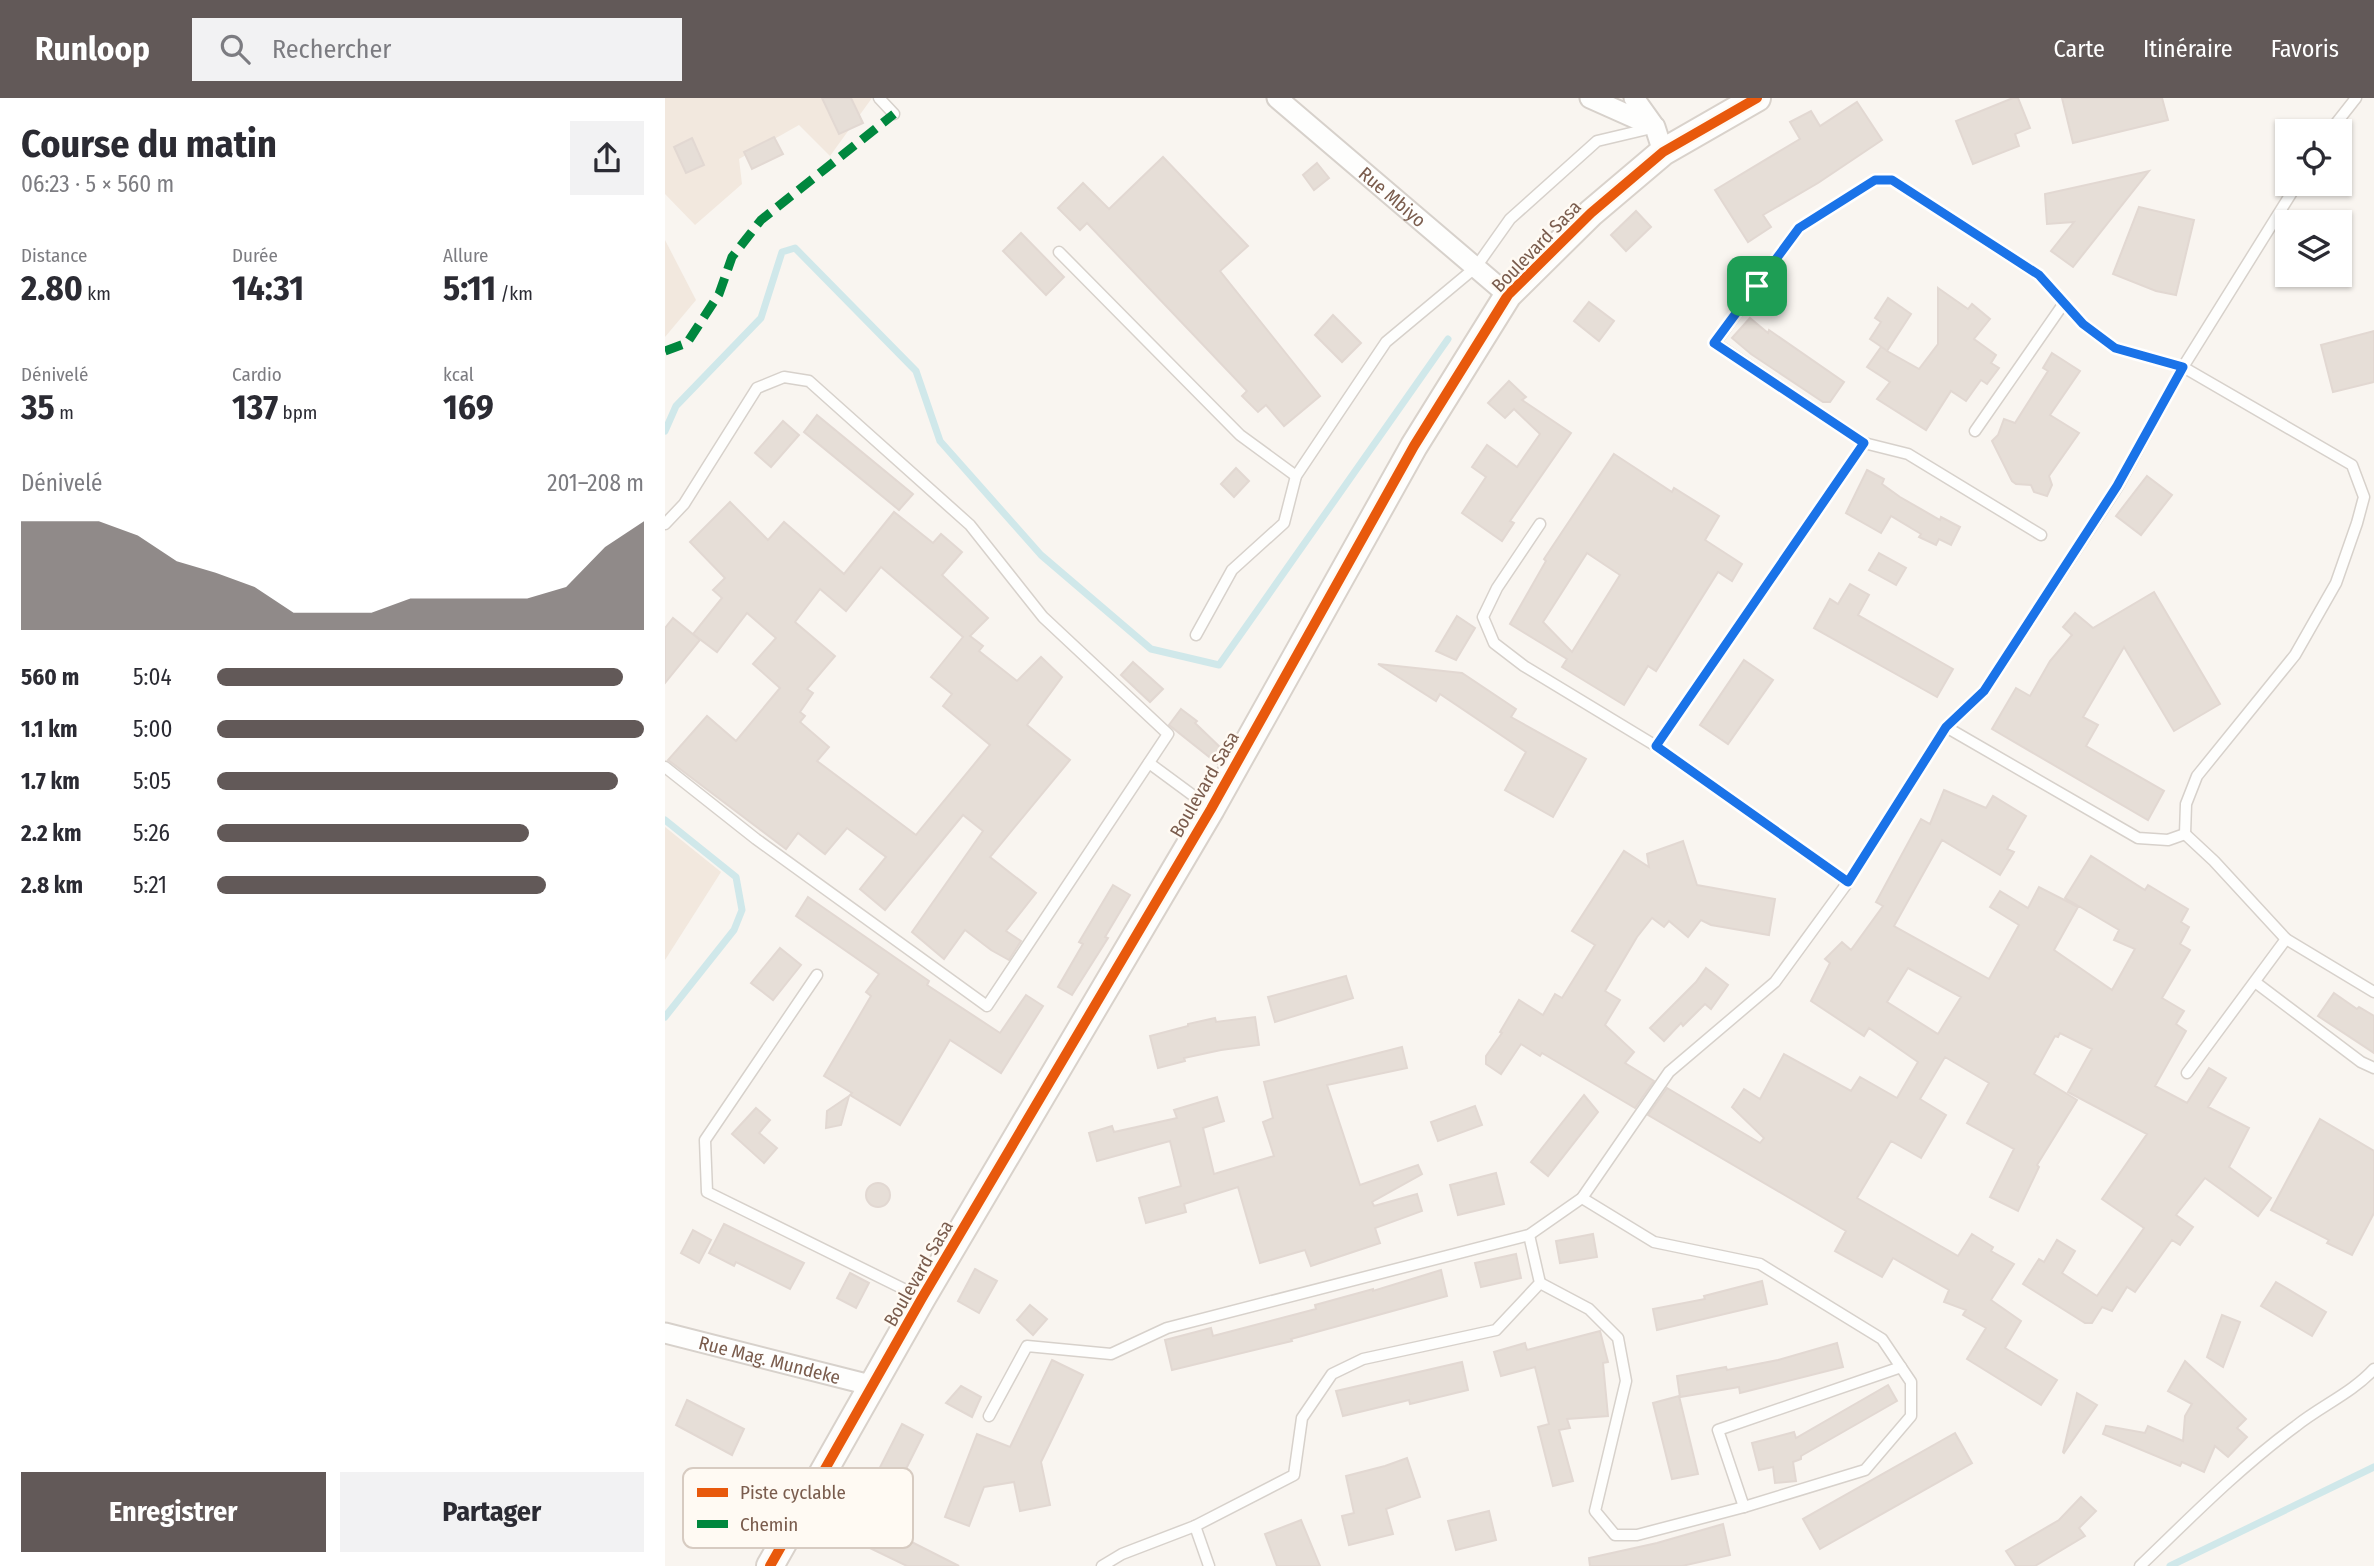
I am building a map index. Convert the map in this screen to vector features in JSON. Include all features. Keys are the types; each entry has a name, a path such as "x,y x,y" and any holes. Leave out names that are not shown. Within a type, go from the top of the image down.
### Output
{"street":[{"name":"Rue Mbiyo","path":"1276,98 1508,295"},
{"path":"1590,98 1655,127"},
{"path":"1634,98 1655,127 1663,152"},
{"name":"Boulevard Sasa","path":"827,1468 922,1298 1211,809 1414,446 1508,295 1591,213 1663,152 1757,98"},
{"name":"Rue Mag. Mundeke","path":"665,1333 874,1386"},
{"name":"Boulevard Sasa","path":"770,1566 780,1548"}],"lane":[{"path":"879,98 894,114"},
{"path":"2339,119 2356,98"},
{"path":"1196,635 1232,570 1284,523 1296,476 1386,342 1476,267 1510,219 1597,141 1655,127"},
{"path":"2041,535 1908,454 1864,443 1714,343 1799,228 1875,180 1892,180 2039,275 2083,324 2115,348 2183,367 2352,465 2364,496 2336,583 2295,655 2197,776 2186,804 2185,834 2214,861 2286,939 2374,992"},
{"path":"989,1416 1027,1346 1111,1354 1167,1328 1529,1235 1582,1198 1669,1072 1775,982 1848,882 1946,727 1984,691 2117,486 2183,367 2290,196"},
{"path":"1059,252 1240,435 1296,476"},
{"path":"1975,431 2064,303"},
{"path":"665,524 684,504 757,388 784,377 809,381 970,525 1043,617 1168,734 987,1006 767,847 665,767"},
{"path":"1656,746 1864,443"},
{"path":"1540,524 1497,589 1483,617 1494,643 1524,666 1656,746 1848,882"},
{"path":"1946,727 2138,838 2168,840 2185,834"},
{"path":"1149,763 1211,809"},
{"path":"2187,1073 2286,939"},
{"path":"817,975 705,1140 707,1192 922,1298"},
{"path":"2255,982 2361,1062 2374,1068"},
{"path":"1529,1235 1540,1283 1589,1309 1618,1338 1626,1381 1595,1511 1615,1535 1637,1535 1744,1507 1865,1470 1912,1416 1912,1382 1882,1339 1760,1264 1654,1242 1582,1198"},
{"path":"1102,1566 1122,1554 1195,1526 1294,1475 1302,1418 1332,1374 1363,1359 1496,1330 1540,1283"},
{"path":"1744,1507 1718,1430 1901,1367"},
{"path":"2140,1566 2227,1484 2295,1426 2363,1382 2374,1370"},
{"path":"1195,1526 1209,1566"}],"shaded area":[{"path":"665,98 872,98 830,156 799,125 739,159 742,184 695,225 665,194"},
{"path":"665,240 696,300 665,337"},
{"path":"665,827 721,872 665,960"}],"building":[{"path":"822,98 851,98 863,123 839,134"},
{"path":"2018,98 2030,128 2015,134 2019,146 1973,164 1956,121"},
{"path":"2062,98 2162,98 2168,120 2073,143"},
{"path":"1857,102 1882,140 1818,183 1763,215 1771,227 1748,242 1715,190 1800,139 1790,122 1811,111 1820,126"},
{"path":"774,137 783,154 752,169 744,152"},
{"path":"692,138 704,165 686,173 674,147"},
{"path":"1163,157 1248,246 1220,271 1320,396 1284,426 1266,405 1258,412 1242,396 1247,391 1087,223 1080,230 1058,208 1083,183 1109,209"},
{"path":"1317,163 1329,178 1314,190 1303,175"},
{"path":"2149,171 2073,267 2051,251 2074,222 2047,224 2045,194"},
{"path":"2139,207 2194,220 2176,295 2156,291 2113,274"},
{"path":"1636,211 1651,227 1626,251 1611,235"},
{"path":"1021,233 1064,277 1046,295 1003,251"},
{"path":"1938,288 1968,309 1972,304 1990,319 1974,339 1996,355 1991,363 1999,368 1987,384 1981,380 1966,401 1951,391 1926,430 1877,399 1890,382 1867,367 1881,347 1886,350 1870,339 1881,322 1875,318 1888,298 1911,314 1887,351 1919,369 1938,344"},
{"path":"1589,302 1614,321 1599,341 1574,321"},
{"path":"1333,315 1361,343 1342,362 1315,335"},
{"path":"1750,318 1768,333 1769,330 1844,382 1830,402 1823,402 1751,354 1732,338"},
{"path":"2374,331 2374,382 2333,392 2321,345"},
{"path":"2052,353 2080,371 2050,415 2079,433 2049,476 2052,485 2047,496 2034,492 2031,485 2016,484 2012,481 1992,441 1998,435 2004,419 2015,423 2048,371 2043,368"},
{"path":"1509,381 1526,397 1522,400 1571,433 1510,521 1514,523 1502,541 1462,513 1486,477 1472,467 1487,445 1517,467 1540,434 1514,409 1505,418 1488,403"},
{"path":"817,415 913,494 899,510 804,432"},
{"path":"783,421 799,435 771,467 755,453"},
{"path":"1614,454 1672,492 1674,488 1719,516 1705,540 1742,564 1732,581 1718,572 1656,671 1648,666 1624,705 1562,667 1567,659 1510,624 1546,561 1544,559","holes":["1587,553 1620,575 1572,652 1543,622"]},
{"path":"1236,468 1249,481 1234,497 1221,484"},
{"path":"1867,470 1884,479 1882,484 1900,497 1940,520 1941,517 1960,527 1951,545 1939,539 1936,545 1919,537 1921,534 1891,516 1881,533 1846,513"},
{"path":"2147,476 2172,495 2141,535 2116,516"},
{"path":"730,502 768,540 784,522 844,574 894,512 933,543 941,534 962,552 942,575 988,618 970,636 983,646 979,651 1017,681 1041,657 1062,677 1027,725 1070,760 990,857 1036,893 1006,931 1021,941 1009,960 965,930 944,959 912,932 983,831 963,815 885,910 860,889 886,857 847,828 825,854 798,833 786,849 668,760 707,716 736,741 780,688 753,664 776,638 747,613 717,652 693,634 722,598 713,590 725,578 690,542","holes":["881,567 963,637 931,677 952,694 943,706 990,745 916,835 817,761 829,747 800,722 805,716 800,712 813,693 807,689 835,656 795,622 820,589 846,611"]},
{"path":"1879,553 1906,568 1896,585 1869,570"},
{"path":"1850,584 1869,595 1858,615 1953,669 1937,697 1814,628 1830,599 1838,604"},
{"path":"2154,592 2220,704 2174,731 2124,647 2083,717 2098,725 2086,746 2164,791 2148,820 1992,729 2016,688 2030,696 2050,661 2072,635 2063,627 2075,613 2093,628"},
{"path":"1457,616 1475,628 1456,660 1436,651"},
{"path":"673,618 700,640 665,683 665,628"},
{"path":"1744,660 1773,680 1728,744 1700,725"},
{"path":"1133,662 1163,689 1150,702 1121,675"},
{"path":"1378,664 1462,673 1516,709 1511,717 1586,759 1553,817 1505,790 1526,752 1440,694 1436,701"},
{"path":"1181,709 1197,721 1195,723 1225,752 1218,764 1169,725"},
{"path":"1944,790 1986,808 1993,796 2026,816 2007,849 2014,852 2000,875 1942,840 1894,926 1989,979 2019,925 1990,907 2000,891 2028,908 2039,887 2078,907 2054,950 2112,990 2135,949 2114,940 2119,930 2065,898 2091,856 2145,890 2148,885 2188,909 2181,922 2189,927 2180,944 2190,950 2162,998 2184,1011 2176,1024 2186,1031 2155,1086 2187,1103 2209,1068 2226,1078 2208,1107 2249,1128 2229,1167 2271,1198 2258,1216 2205,1178 2176,1215 2193,1227 2180,1245 2172,1240 2135,1292 2127,1287 2112,1311 2102,1307 2092,1323 2085,1323 2023,1284 2039,1259 2044,1262 2057,1240 2075,1251 2062,1273 2097,1296 2144,1228 2102,1199 2147,1134 2068,1092 2092,1049 2060,1033 2058,1037 2055,1036 2034,1074 2077,1100 2037,1165 2039,1167 2018,1211 1990,1197 2014,1149 1967,1123 1989,1083 1945,1057 1920,1099 1946,1115 1921,1158 1891,1141 1857,1198 1958,1256 1972,1234 1993,1247 1991,1251 2014,1264 1991,1300 2021,1321 2005,1348 2057,1380 2041,1405 1967,1359 1986,1328 1963,1315 1966,1310 1944,1302 1949,1290 1893,1258 1882,1277 1835,1251 1846,1231 1648,1115 1667,1088 1760,1143 1764,1138 1732,1107 1744,1089 1760,1099 1784,1054 1851,1091 1860,1077 1897,1098 1918,1062 1869,1028 1864,1036 1811,1001 1830,963 1825,959 1842,942 1851,950 1883,906 1876,902 1921,819 1930,824","holes":["1908,968 1961,997 1938,1034 1887,1002"]},
{"path":"1683,841 1697,885 1775,899 1769,935 1711,925 1701,920 1688,937 1669,921 1664,927 1652,918 1637,937 1605,991 1620,1000 1605,1025 1634,1052 1625,1063 1654,1081 1635,1108 1542,1053 1540,1056 1521,1044 1501,1074 1486,1064 1486,1056 1502,1033 1500,1032 1519,1000 1543,1015 1555,994 1562,998 1595,945 1572,931 1624,851 1649,867 1647,854"},
{"path":"1113,885 1130,895 1105,937 1108,938 1072,995 1058,987 1083,944 1079,942"},
{"path":"808,897 929,981 927,985 1000,1033 1026,995 1043,1006 1001,1073 950,1040 900,1125 824,1076 871,996 866,992 879,974 796,916"},
{"path":"780,948 801,965 773,1000 751,983"},
{"path":"1706,968 1728,985 1711,1009 1705,1004 1664,1041 1650,1028 1696,982"},
{"path":"1346,976 1353,998 1275,1022 1268,997"},
{"path":"2334,993 2357,1009 2359,1007 2374,1016 2374,1053 2318,1016"},
{"path":"1255,1017 1259,1045 1184,1058 1185,1061 1158,1068 1150,1036 1215,1018 1216,1022"},
{"path":"1402,1047 1407,1068 1327,1085 1360,1185 1418,1165 1422,1174 1372,1202 1374,1206 1417,1194 1422,1211 1375,1228 1380,1243 1311,1266 1305,1250 1260,1263 1238,1187 1184,1204 1186,1212 1146,1223 1139,1198 1181,1186 1170,1141 1097,1161 1089,1133 1112,1126 1114,1132 1177,1118 1174,1110 1217,1097 1224,1121 1203,1128 1214,1174 1274,1156 1263,1122 1273,1118 1264,1082"},
{"path":"1584,1095 1598,1112 1548,1176 1531,1162"},
{"path":"849,1096 841,1125 826,1128 827,1111"},
{"path":"1475,1106 1482,1125 1438,1141 1431,1122"},
{"path":"756,1108 770,1120 759,1133 777,1148 764,1163 732,1134"},
{"path":"2320,1119 2374,1151 2374,1213 2352,1255 2271,1210"},
{"path":"1496,1173 1504,1204 1458,1215 1450,1185"},
{"path":"878,1183 887,1186 890,1195 887,1204 878,1207 869,1204 866,1195 869,1186"},
{"path":"724,1224 804,1263 790,1289 736,1262 734,1266 709,1253"},
{"path":"693,1230 711,1240 699,1263 681,1253"},
{"path":"1593,1234 1597,1257 1560,1263 1556,1241"},
{"path":"1516,1254 1521,1278 1481,1287 1475,1263"},
{"path":"975,1269 997,1281 979,1313 958,1301"},
{"path":"1441,1270 1447,1296 1291,1339 1292,1341 1172,1370 1165,1340 1211,1328 1213,1336 1316,1309 1315,1305"},
{"path":"850,1273 869,1283 856,1308 837,1298"},
{"path":"1762,1281 1767,1304 1657,1330 1653,1309 1705,1299 1704,1296"},
{"path":"2276,1282 2326,1312 2312,1336 2261,1306"},
{"path":"1030,1305 1047,1319 1033,1335 1017,1320"},
{"path":"2222,1315 2240,1322 2223,1367 2207,1357"},
{"path":"1600,1331 1608,1362 1603,1363 1608,1416 1567,1419 1570,1428 1559,1430 1573,1481 1553,1486 1538,1427 1549,1424 1535,1367 1501,1376 1494,1352 1525,1343 1527,1350"},
{"path":"1837,1343 1843,1367 1740,1393 1739,1387 1680,1397 1677,1376 1778,1360"},
{"path":"1052,1360 1083,1375 1041,1462 1050,1505 1020,1511 1014,1482 984,1487 969,1526 945,1517 977,1434 1010,1447"},
{"path":"2185,1361 2246,1419 2237,1428 2247,1437 2228,1457 2215,1446 2204,1472 2182,1462 2180,1466 2103,1434 2106,1426 2145,1433 2148,1426 2183,1441 2185,1416 2192,1404 2168,1391"},
{"path":"1462,1362 1468,1390 1410,1404 1409,1400 1343,1416 1336,1391"},
{"path":"1888,1385 1897,1401 1793,1462 1796,1481 1775,1483 1773,1467 1759,1470 1752,1443 1794,1432 1796,1438"},
{"path":"961,1386 981,1397 972,1417 946,1403"},
{"path":"2077,1393 2097,1405 2064,1453 2063,1452"},
{"path":"1679,1396 1698,1474 1672,1479 1653,1403"},
{"path":"687,1400 744,1429 732,1455 676,1425"},
{"path":"902,1424 923,1435 906,1468 880,1468"},
{"path":"1955,1433 1972,1463 1820,1549 1803,1519"},
{"path":"1407,1458 1420,1497 1386,1509 1393,1534 1349,1545 1342,1516 1354,1513 1346,1476"},
{"path":"2081,1497 2096,1511 2079,1528 2085,1536 2035,1566 2016,1566 2006,1551 2059,1520"},
{"path":"1489,1511 1496,1540 1456,1550 1448,1521"},
{"path":"1301,1520 1320,1566 1277,1566 1265,1534"},
{"path":"1723,1524 1730,1555 1682,1566 1590,1566 1589,1558 1657,1543"},
{"path":"913,1543 959,1566 907,1566 870,1548 913,1548"}],"waterway":[{"path":"665,431 676,406 761,318 782,252 795,248 916,371 940,441 1041,555 1151,649 1219,665 1448,339"},
{"path":"665,820 736,877 742,910 734,930 665,1017"},
{"path":"2170,1566 2374,1467"}],"marked path":[{"path":"665,351 687,343 719,294 732,257 761,220 894,114"}],"cycle path":[{"path":"826,1468 922,1298 1211,809 1414,446 1508,295 1591,213 1663,152 1757,98"},
{"path":"770,1566 780,1548"}],"route":[{"path":"1875,180 1892,180 2039,275 2083,324 2115,348 2183,367 2117,486 1984,691 1946,727 1848,882 1656,746 1864,443 1714,343 1757,286 1799,228 1875,180"}]}
